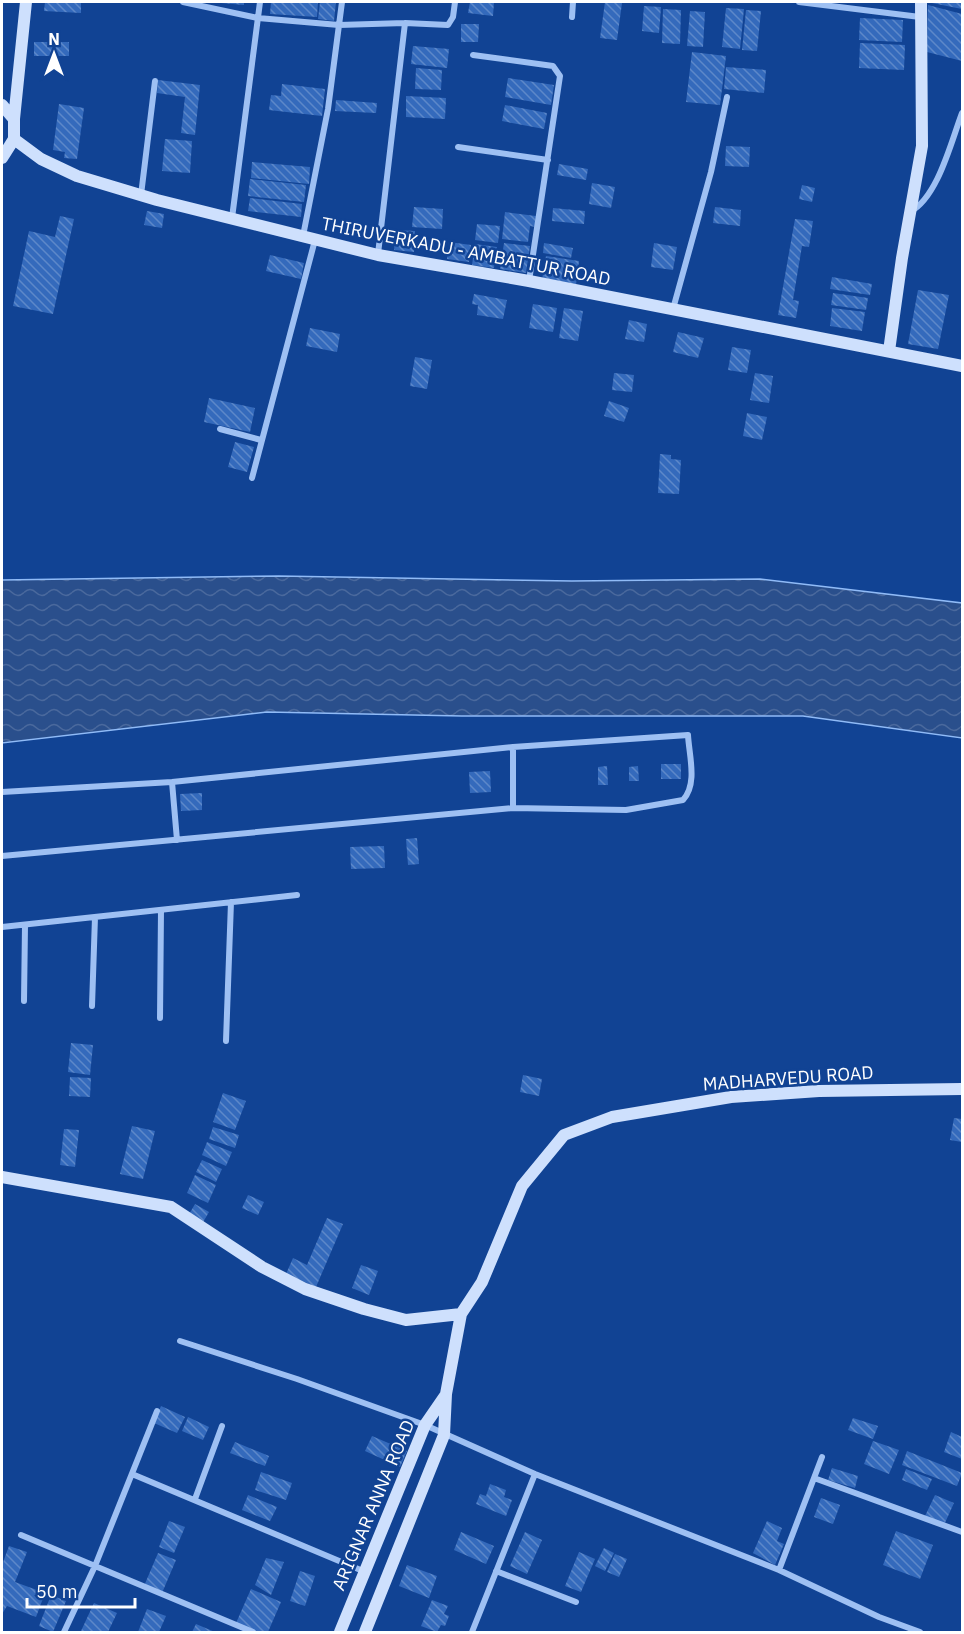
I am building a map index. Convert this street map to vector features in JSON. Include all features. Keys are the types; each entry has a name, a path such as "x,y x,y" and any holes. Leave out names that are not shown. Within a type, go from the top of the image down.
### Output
{"street":[{"path":"2,158 14,139 26,2"},
{"path":"183,2 258,18 339,26 448,24 453,17 455,2"},
{"path":"232,218 260,2"},
{"path":"252,478 309,238 342,2"},
{"path":"572,17 573,2"},
{"path":"799,2 920,17"},
{"path":"889,351 922,146 921,2"},
{"path":"378,255 405,23"},
{"path":"472,55 554,66 560,75 529,281"},
{"path":"141,195 155,81"},
{"path":"673,309 711,171 727,97"},
{"path":"2,105 14,119"},
{"path":"910,213 919,207 931,193 963,113"},
{"name":"THIRUVERKADU - AMBATTUR ROAD","path":"14,139 41,159 77,176 141,195 378,255 529,281 963,366"},
{"path":"458,147 548,160"},
{"path":"220,429 261,440"},
{"path":"2,792 172,782 513,747 688,735 691,783 689,793 683,800 626,810 513,808 2,856"},
{"path":"513,747 513,808"},
{"path":"172,782 177,840"},
{"path":"2,927 297,895"},
{"path":"226,1041 231,902"},
{"path":"160,1018 161,910"},
{"path":"92,1006 95,917"},
{"path":"24,1001 25,925"},
{"name":"MADHARVEDU ROAD","path":"461,1314 482,1282 522,1186 564,1135 612,1117 731,1097 819,1091 963,1089"},
{"path":"2,1177 171,1207 262,1267 305,1289 364,1309 406,1320 461,1314"},
{"name":"ARIGNAR ANNA ROAD","path":"365,1632 444,1435 446,1394 461,1314"},
{"path":"180,1341 297,1379 425,1425 535,1474 779,1570 879,1617 920,1632"},
{"name":"ARIGNAR ANNA ROAD","path":"340,1632 363,1571 425,1425 446,1394"},
{"path":"64,1632 95,1566 157,1411"},
{"path":"195,1499 222,1426"},
{"path":"779,1570 822,1457"},
{"path":"132,1474 363,1571"},
{"path":"472,1632 535,1474"},
{"path":"814,1478 963,1532"},
{"path":"21,1535 253,1632"},
{"path":"496,1570 576,1602"}],"water":[{"path":"279,576 572,581 760,579 962,603 962,738 803,716 462,716 267,712 2,743 2,580"}],"building":[{"path":"45,2 81,2 81,13 44,11"},
{"path":"244,2 244,5 221,3"},
{"path":"271,2 318,2 317,17 270,14"},
{"path":"320,2 336,2 334,21 318,19"},
{"path":"470,2 494,2 493,16 468,13"},
{"path":"605,2 622,3 617,40 600,38"},
{"path":"962,2 962,9 932,3"},
{"path":"928,5 962,14 962,61 927,52"},
{"path":"644,6 661,7 659,33 642,31"},
{"path":"726,8 744,9 740,49 722,47"},
{"path":"663,9 681,10 680,44 662,43"},
{"path":"746,10 761,11 757,51 742,50"},
{"path":"690,11 705,12 703,47 687,46"},
{"path":"860,18 903,20 902,42 859,40"},
{"path":"461,24 479,24 478,42 461,42"},
{"path":"34,42 69,42 69,56 34,56"},
{"path":"860,43 905,45 904,70 859,68"},
{"path":"413,46 449,49 447,68 411,64"},
{"path":"692,52 726,56 720,105 686,102"},
{"path":"726,67 766,70 764,93 724,89"},
{"path":"416,68 442,70 441,90 415,89"},
{"path":"508,78 554,85 551,105 505,97"},
{"path":"158,80 200,85 195,135 181,133 185,97 157,93"},
{"path":"282,84 325,89 322,116 269,110 271,95 281,96"},
{"path":"406,96 446,98 445,119 406,117"},
{"path":"336,100 377,103 376,113 335,111"},
{"path":"59,104 84,108 77,159 64,158 65,152 53,150"},
{"path":"505,105 547,113 544,129 502,121"},
{"path":"165,139 192,141 190,173 162,171"},
{"path":"726,146 750,147 749,167 725,166"},
{"path":"252,162 310,167 309,184 251,178"},
{"path":"559,164 588,169 586,180 557,175"},
{"path":"250,179 306,185 304,202 248,196"},
{"path":"592,183 615,187 611,208 589,204"},
{"path":"802,185 815,188 812,202 799,199"},
{"path":"250,198 302,204 301,217 248,211"},
{"path":"414,207 443,209 442,229 412,227"},
{"path":"715,207 741,210 740,226 713,223"},
{"path":"553,208 585,211 584,224 552,221"},
{"path":"147,211 164,214 162,228 144,225"},
{"path":"505,212 536,216 535,227 530,226 528,242 502,239"},
{"path":"60,216 74,219 53,314 13,306 29,231 55,237"},
{"path":"795,219 813,221 809,247 802,246 793,300 799,301 796,318 778,315"},
{"path":"477,224 500,226 498,243 475,240"},
{"path":"396,230 415,231 414,252 394,250"},
{"path":"449,242 471,245 469,262 447,259"},
{"path":"504,243 530,246 526,273 500,269"},
{"path":"544,243 573,248 571,258 543,253"},
{"path":"654,243 677,247 673,270 651,267"},
{"path":"475,244 497,247 494,268 472,265"},
{"path":"270,255 304,263 301,279 266,271"},
{"path":"546,256 579,261 576,285 542,280"},
{"path":"832,277 872,284 870,295 830,289"},
{"path":"918,290 949,295 938,349 908,344"},
{"path":"833,293 868,298 866,310 831,305"},
{"path":"474,294 507,300 503,319 477,315 478,305 472,304"},
{"path":"533,304 557,308 553,332 529,328"},
{"path":"564,308 583,311 578,341 559,338"},
{"path":"832,308 865,312 862,331 830,326"},
{"path":"629,320 647,324 644,342 625,339"},
{"path":"310,328 340,334 337,352 306,346"},
{"path":"678,332 704,338 698,358 673,352"},
{"path":"732,347 751,350 747,373 728,370"},
{"path":"415,357 432,360 427,389 410,386"},
{"path":"614,373 634,375 632,392 612,390"},
{"path":"755,373 773,376 769,403 750,400"},
{"path":"209,398 255,408 250,432 204,422"},
{"path":"609,401 629,408 624,422 604,416"},
{"path":"747,413 767,417 762,440 743,436"},
{"path":"235,442 254,447 247,472 228,467"},
{"path":"660,454 671,455 671,459 681,460 679,494 658,493"},
{"path":"661,764 681,764 681,779 661,779"},
{"path":"607,766 608,785 598,785 598,767"},
{"path":"638,766 639,781 629,781 629,767"},
{"path":"490,771 491,792 470,793 469,772"},
{"path":"202,793 202,810 181,811 180,794"},
{"path":"417,838 419,864 408,865 406,839"},
{"path":"384,846 385,868 351,869 350,847"},
{"path":"71,1043 93,1045 90,1075 68,1072"},
{"path":"523,1075 542,1079 539,1096 520,1092"},
{"path":"70,1077 91,1078 90,1097 69,1096"},
{"path":"223,1093 246,1101 235,1130 213,1122"},
{"path":"954,1118 962,1119 962,1142 950,1140"},
{"path":"132,1126 155,1131 143,1179 120,1174"},
{"path":"213,1127 239,1135 235,1148 209,1139"},
{"path":"64,1129 79,1130 75,1167 60,1165"},
{"path":"207,1142 232,1152 226,1166 202,1155"},
{"path":"202,1160 222,1169 216,1182 196,1172"},
{"path":"195,1175 216,1185 208,1203 187,1193"},
{"path":"248,1195 264,1202 258,1215 242,1208"},
{"path":"195,1204 209,1212 202,1224 188,1216"},
{"path":"327,1218 343,1224 316,1287 286,1274 293,1258 307,1265"},
{"path":"361,1265 378,1271 369,1295 352,1288"},
{"path":"161,1406 185,1417 177,1433 154,1423"},
{"path":"188,1417 209,1427 203,1440 182,1431"},
{"path":"853,1418 878,1426 873,1439 848,1430"},
{"path":"951,1432 962,1437 962,1459 944,1452"},
{"path":"372,1436 407,1451 400,1467 365,1451"},
{"path":"873,1441 899,1450 889,1474 864,1464"},
{"path":"235,1442 269,1456 265,1466 230,1453"},
{"path":"907,1451 962,1473 957,1486 902,1465"},
{"path":"832,1468 858,1476 855,1488 828,1480"},
{"path":"906,1469 932,1479 927,1490 902,1480"},
{"path":"261,1472 292,1483 286,1500 255,1490"},
{"path":"490,1484 506,1490 504,1497 512,1500 506,1516 476,1504 480,1494 486,1496"},
{"path":"248,1495 277,1507 270,1521 242,1510"},
{"path":"935,1495 954,1503 944,1525 925,1516"},
{"path":"821,1498 840,1505 833,1524 814,1517"},
{"path":"169,1521 185,1527 174,1553 159,1547"},
{"path":"767,1521 782,1528 777,1541 784,1544 775,1565 753,1553"},
{"path":"896,1531 933,1545 920,1579 883,1565"},
{"path":"461,1532 494,1546 486,1564 454,1550"},
{"path":"525,1532 542,1540 527,1574 510,1566"},
{"path":"9,1546 27,1552 15,1582 45,1593 36,1617 7,1606 2,1614 2,1565"},
{"path":"604,1548 614,1553 605,1571 595,1566"},
{"path":"579,1552 595,1559 581,1592 565,1586"},
{"path":"158,1553 176,1560 162,1593 144,1586"},
{"path":"615,1554 627,1559 619,1577 607,1572"},
{"path":"266,1558 284,1562 271,1595 255,1585"},
{"path":"407,1565 437,1576 429,1598 399,1586"},
{"path":"300,1571 315,1576 305,1606 290,1601"},
{"path":"251,1589 281,1602 268,1632 259,1632 236,1623"},
{"path":"51,1595 66,1601 53,1632 39,1626"},
{"path":"432,1600 448,1606 444,1614 449,1616 445,1626 441,1625 437,1632 421,1626"},
{"path":"94,1603 117,1613 108,1632 81,1631"},
{"path":"147,1609 166,1616 159,1632 138,1632"},
{"path":"196,1624 215,1632 192,1632"}]}
